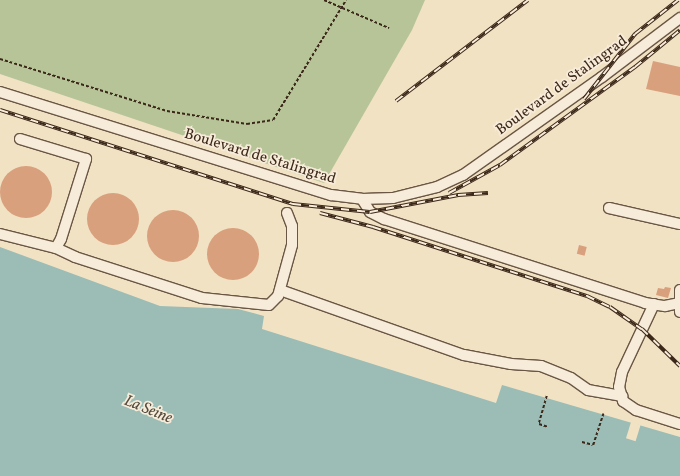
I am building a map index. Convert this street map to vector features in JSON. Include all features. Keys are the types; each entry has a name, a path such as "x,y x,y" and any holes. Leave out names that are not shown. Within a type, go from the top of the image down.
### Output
{"street":[{"name":"Boulevard de Stalingrad","path":"0,92 330,196 362,199 406,196 437,187 463,175 602,77 680,18"},
{"path":"20,139 86,158 61,239 56,248"},
{"path":"362,199 370,212 384,219 654,304 679,308 680,290"},
{"path":"609,208 680,224"},
{"path":"0,234 56,248 74,257 202,298 269,305 278,296 292,245 292,226 287,213"},
{"path":"280,290 457,352 510,364 541,366 571,378 588,390 622,396"},
{"path":"654,304 622,372 619,387 623,401 636,410 680,424"}],"path":[{"path":"324,0 389,28"},
{"path":"0,59 167,111 246,124 273,120 346,0"},
{"path":"547,396 539,424 548,426"},
{"path":"582,442 593,446 603,414"}],"green space":[{"path":"0,0 425,0 412,30 324,183 0,74"}],"water":[{"name":"La Seine","path":"0,247 160,306 238,309 264,316 262,329 496,403 502,385 680,437 680,476 0,476"}],"pier":[{"path":"631,422 641,425 636,441 626,438"}],"building":[{"path":"653,61 680,67 680,96 646,89"},
{"path":"26,166 36,168 44,174 50,182 52,192 50,202 44,210 36,216 26,218 16,216 8,210 2,202 0,192 2,182 8,174 16,168"},
{"path":"113,193 123,195 131,201 137,209 139,219 137,229 131,237 123,243 113,245 103,243 95,237 89,229 87,219 89,209 95,201 103,195"},
{"path":"173,210 183,212 191,218 197,226 199,236 197,246 191,254 183,260 173,262 163,260 155,254 149,246 147,236 149,226 155,218 163,212"},
{"path":"233,228 243,230 251,236 257,244 259,254 257,264 251,272 243,278 233,280 223,278 215,272 209,264 207,254 209,244 215,236 223,230"},
{"path":"579,245 587,247 585,256 577,254"},
{"path":"665,287 671,288 668,298 656,295 658,288 664,289"}],"railway":[{"path":"396,101 528,0"},
{"path":"584,99 635,34 678,0"},
{"path":"449,193 500,165 635,67 680,30"},
{"path":"0,110 293,204 370,212 458,195 488,193"},
{"path":"320,213 373,227 587,296 610,307 642,329 680,366"}]}
